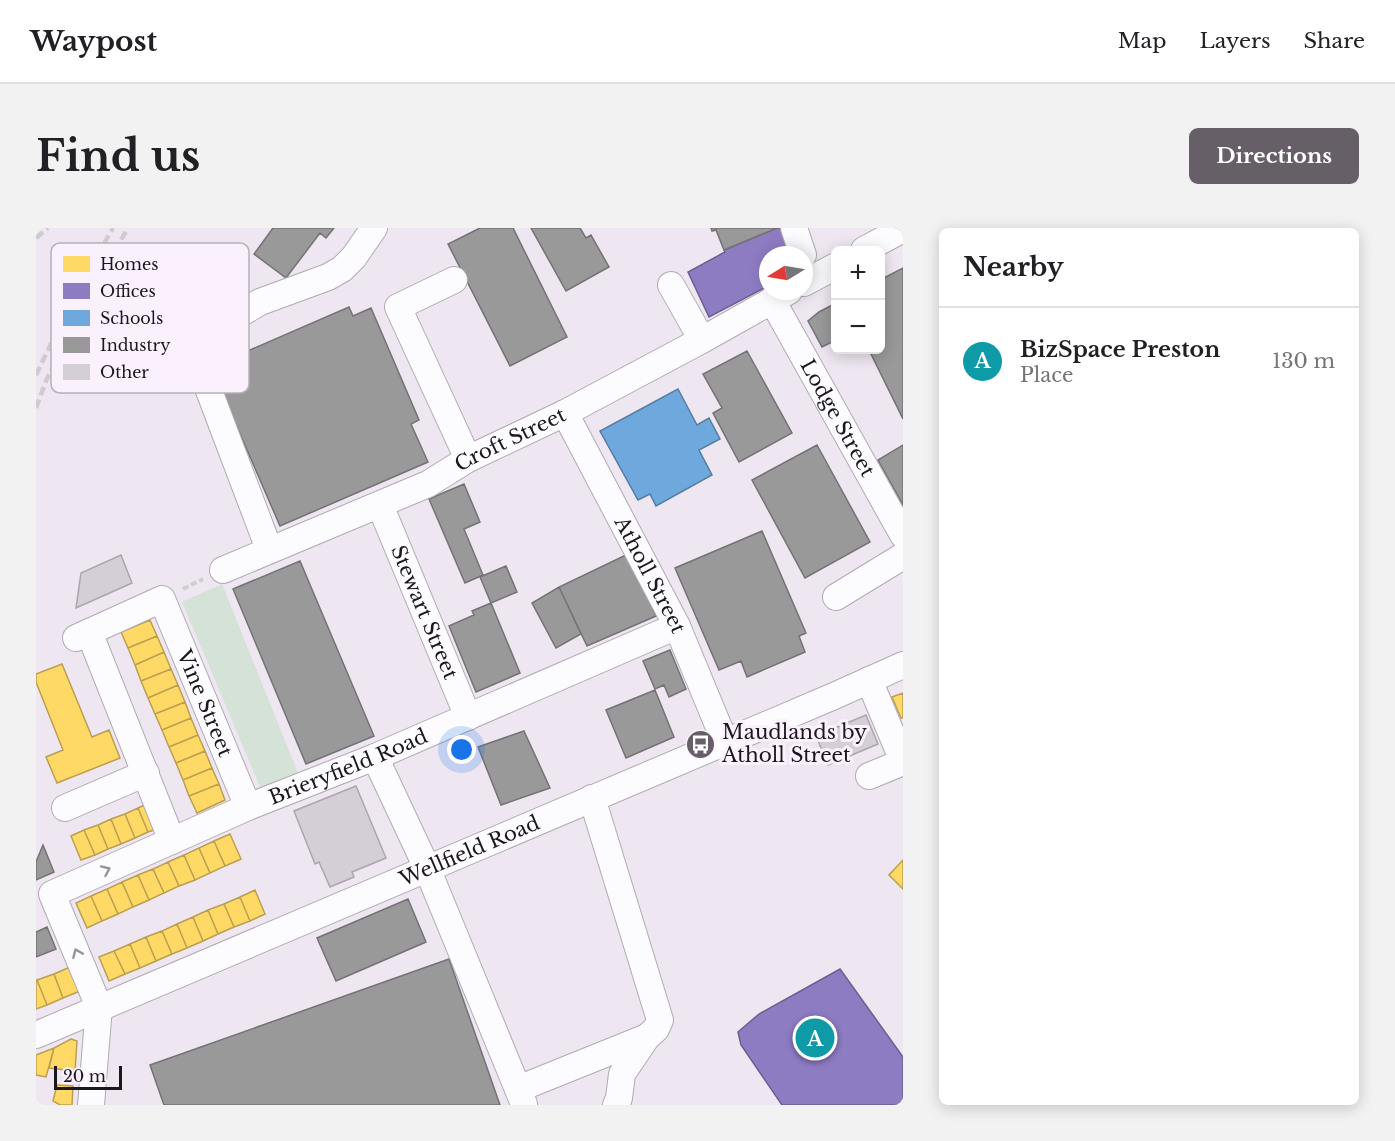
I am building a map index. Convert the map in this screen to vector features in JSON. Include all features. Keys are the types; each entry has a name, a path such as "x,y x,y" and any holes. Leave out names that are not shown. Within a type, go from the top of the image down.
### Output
{"street":[{"path":"249,309 260,302 328,277 342,269 354,257 374,228"},
{"name":"Lodge Street","path":"794,228 795,246"},
{"path":"871,246 903,229"},
{"name":"Croft Street","path":"813,273 831,268"},
{"path":"454,280 398,307 468,459"},
{"path":"671,285 702,340"},
{"name":"Croft Street","path":"223,570 428,484 468,459 565,413 702,340 763,300"},
{"name":"Lodge Street","path":"806,300 903,535"},
{"path":"210,393 269,549"},
{"name":"Atholl Street","path":"565,413 677,627 724,742"},
{"name":"Stewart Street","path":"380,505 468,717"},
{"path":"836,597 903,556"},
{"path":"162,599 83,635 146,773 172,841"},
{"name":"Vine Street","path":"162,599 248,807"},
{"name":"Brieryfield Road","path":"99,1007 52,894 248,807 375,757 677,627"},
{"name":"Wellfield Road","path":"36,1035 903,665"},
{"path":"869,680 903,762 870,776"},
{"path":"375,757 427,867 521,1097 647,1037"},
{"path":"65,808 146,773"},
{"path":"592,798 660,1020 656,1029 647,1037 622,1074 616,1105"},
{"path":"91,1105 99,1007"}],"path":[{"path":"162,599 223,570"}],"shaded area":[{"path":"222,584 300,778 263,794 182,602"}],"building: Homes":[{"path":"150,620 157,636 128,648 121,632"},
{"path":"157,636 164,652 135,665 128,648"},
{"path":"164,652 171,669 141,681 135,665"},
{"path":"62,664 92,737 109,730 120,758 57,783 46,757 63,750 36,682 36,674"},
{"path":"171,669 178,685 148,698 141,681"},
{"path":"178,685 185,702 155,714 148,698"},
{"path":"903,693 903,718 901,718 892,697"},
{"path":"185,702 191,718 162,730 155,714"},
{"path":"191,718 198,735 169,747 162,730"},
{"path":"198,735 205,751 176,763 169,747"},
{"path":"205,751 212,768 183,780 176,763"},
{"path":"212,768 219,784 189,796 183,780"},
{"path":"219,784 225,800 197,813 189,796"},
{"path":"152,802 162,827 148,832 138,808"},
{"path":"138,808 148,832 135,838 125,814"},
{"path":"125,814 135,838 121,844 111,819"},
{"path":"111,819 121,844 108,849 98,825"},
{"path":"98,825 108,849 95,855 84,830"},
{"path":"84,830 95,855 81,860 71,836"},
{"path":"230,834 241,859 225,866 214,841"},
{"path":"214,841 225,866 210,873 199,848"},
{"path":"199,848 210,873 195,880 184,855"},
{"path":"184,855 195,880 179,886 168,862"},
{"path":"903,860 903,889 889,875"},
{"path":"168,862 179,886 164,893 153,869"},
{"path":"153,869 164,893 149,900 138,875"},
{"path":"138,875 149,900 133,907 122,882"},
{"path":"122,882 133,907 118,914 107,889"},
{"path":"107,889 118,914 102,921 91,896"},
{"path":"255,890 265,914 250,921 240,897"},
{"path":"91,896 102,921 87,928 76,903"},
{"path":"240,897 250,921 234,927 224,904"},
{"path":"224,904 234,927 218,934 208,910"},
{"path":"208,910 218,934 203,941 193,917"},
{"path":"193,917 203,941 187,948 177,924"},
{"path":"177,924 187,948 172,954 162,931"},
{"path":"162,931 172,954 156,961 146,937"},
{"path":"146,937 156,961 140,968 130,944"},
{"path":"130,944 140,968 125,974 114,951"},
{"path":"114,951 125,974 109,981 99,957"},
{"path":"70,967 80,991 63,998 54,974"},
{"path":"54,974 63,998 47,1005 37,980"},
{"path":"36,981 47,1005 36,1009"},
{"path":"71,1039 77,1041 75,1071 49,1068 54,1048"},
{"path":"54,1048 46,1077 36,1075 36,1055"},
{"path":"57,1085 73,1086 72,1105 60,1105 53,1101"}],"building: Offices":[{"path":"777,228 785,228 791,246 759,246 759,291 709,317 688,272 725,252 724,250"},
{"path":"840,969 903,1057 903,1105 782,1105 741,1045 738,1032 759,1014"}],"building: Schools":[{"path":"678,389 697,425 709,418 720,439 699,450 712,475 656,506 650,494 638,500 600,431"}],"building: Industry":[{"path":"273,228 334,228 326,238 320,233 286,278 254,254"},
{"path":"480,228 513,228 567,337 510,366 448,244"},
{"path":"531,228 580,228 586,238 591,235 609,267 566,291"},
{"path":"711,228 777,228 724,250 716,230 712,231"},
{"path":"903,268 903,419 871,354 885,354 885,277"},
{"path":"831,306 831,342 822,347 808,321"},
{"path":"349,307 353,316 371,308 419,420 411,424 428,462 280,526 222,393 249,393 249,350"},
{"path":"747,351 792,433 739,462 713,413 722,408 703,374"},
{"path":"817,445 870,542 805,578 752,480"},
{"path":"903,445 903,505 878,460"},
{"path":"464,484 480,522 464,529 483,575 465,583 429,499"},
{"path":"762,531 806,633 799,636 805,652 747,677 741,661 719,670 675,568"},
{"path":"628,554 656,616 587,646 559,587"},
{"path":"300,561 374,736 306,764 233,589"},
{"path":"506,566 517,592 491,603 480,577"},
{"path":"559,587 581,634 556,648 532,603"},
{"path":"491,603 520,673 476,692 449,626 474,615 472,611"},
{"path":"670,650 686,689 669,697 664,685 655,689 643,661"},
{"path":"655,690 674,737 626,758 606,710"},
{"path":"524,731 550,788 501,805 478,747"},
{"path":"43,845 54,872 36,880 36,862"},
{"path":"408,899 426,942 336,981 317,938"},
{"path":"47,927 56,949 36,957 36,932"},
{"path":"449,959 500,1105 164,1105 150,1065"}],"building: Other":[{"path":"121,555 132,583 76,608 81,573"},
{"path":"866,715 878,744 828,765 816,736"},
{"path":"356,786 386,858 352,872 354,877 330,887 319,862 315,864 294,811"}],"railway":[{"path":"36,238 48,228"},
{"path":"104,243 113,228"},
{"path":"119,243 128,228"},
{"path":"36,375 51,344"},
{"path":"36,408 51,371"}],"place":[{"name":"Maudlands by Atholl Street","path":"701,744"},
{"name":"BizSpace Preston","path":"815,1038"}]}
